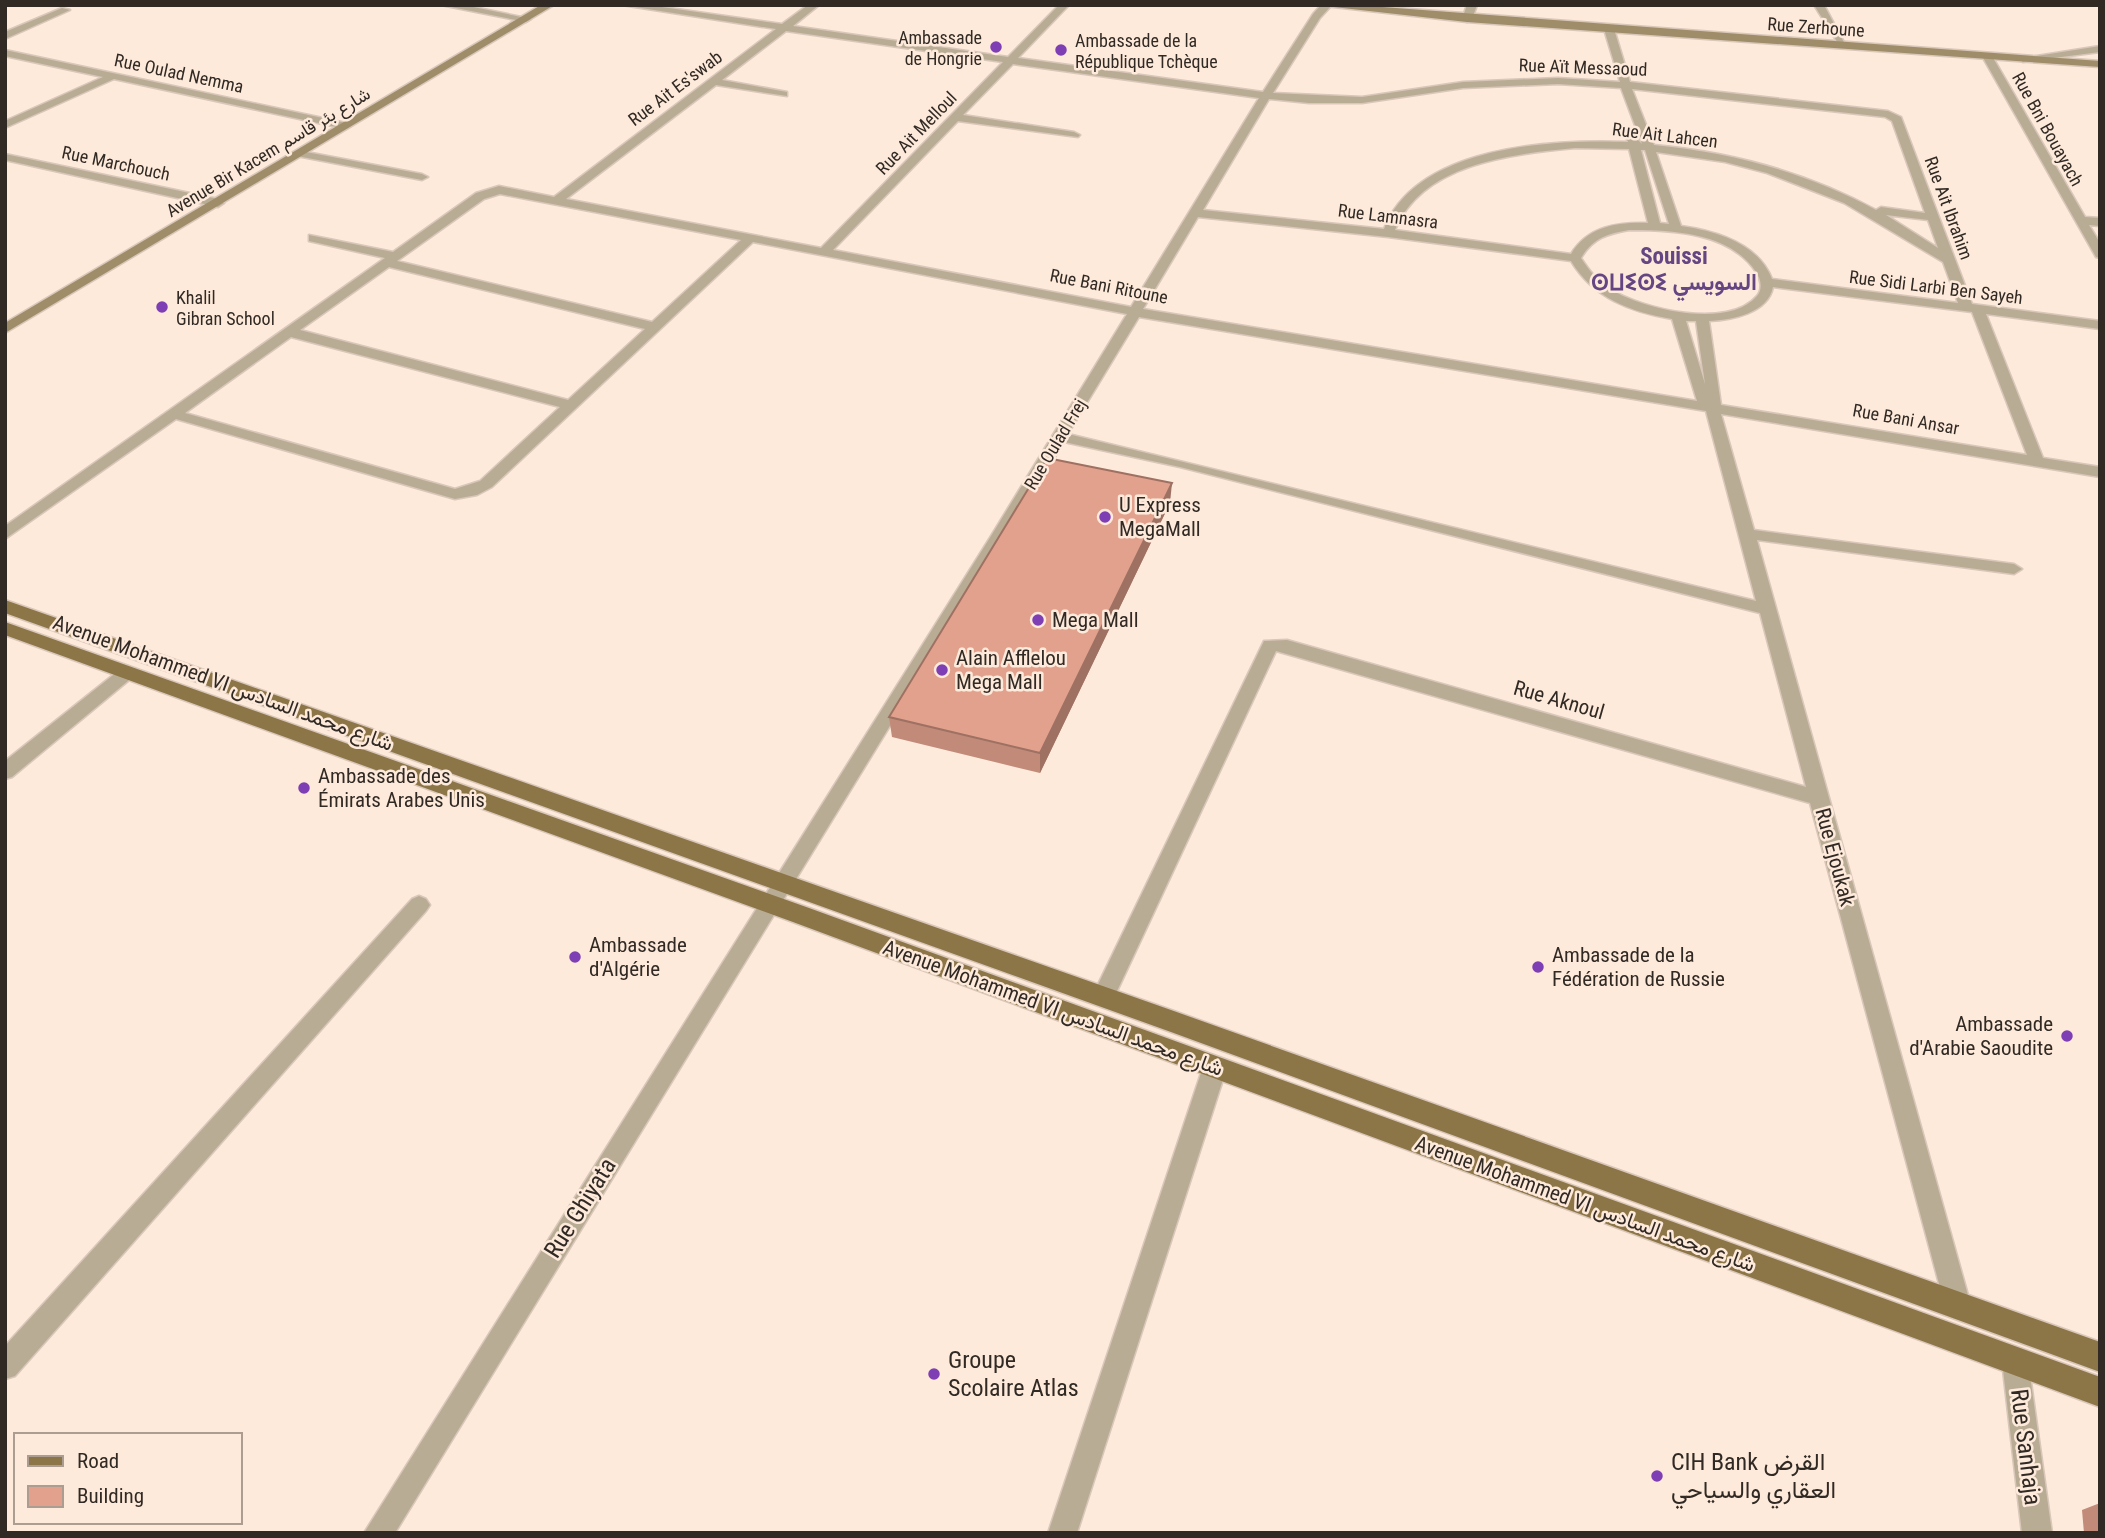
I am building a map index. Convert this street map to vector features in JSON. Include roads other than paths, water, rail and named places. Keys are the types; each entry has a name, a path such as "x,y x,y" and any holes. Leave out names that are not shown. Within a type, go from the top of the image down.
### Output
{"main road":[{"name":"Avenue Mohammed VI شارع محمد السادس","path":"5,606 776,894 1214,1068 2100,1392"},
{"name":"Avenue Mohammed VI شارع محمد السادس","path":"5,628 128,673 776,894 1103,997 2100,1357"}],"street":[{"path":"5,36 65,10 43,5"},
{"path":"446,5 526,19"},
{"name":"Avenue Bir Kacem شارع بئر قاسم","path":"5,329 549,5"},
{"name":"Rue Aït Messaoud","path":"627,5 1266,96 1362,100 1499,82 1626,87 1888,114 1897,119"},
{"name":"Rue Ait Es'swab","path":"558,200 814,5"},
{"name":"Rue Ait Melloul","path":"822,254 1064,5"},
{"path":"1467,19 1472,5"},
{"path":"1819,5 1844,46"},
{"name":"Rue Zerhoune","path":"1325,6 1467,19 2100,64"},
{"name":"Rue Oulad Frej","path":"776,894 1197,213 1266,96 1312,22 1325,6"},
{"path":"1609,29 1626,87 1632,96 1676,228"},
{"path":"2022,58 2100,50"},
{"name":"Rue Oulad Nemma","path":"5,53 346,126"},
{"name":"Rue Bni Bouayach","path":"1987,56 2100,254"},
{"path":"5,125 111,76"},
{"path":"712,81 783,94"},
{"path":"1626,87 1623,99 1656,226"},
{"path":"955,117 1074,135"},
{"name":"Rue Ait Ibrahim","path":"1897,119 1946,259 1972,310 2037,461"},
{"name":"Rue Ait Lahcen","path":"1388,233 1399,209 1411,195 1450,171 1473,162 1540,148 1634,147 1754,166 1811,184 1871,209 1946,259"},
{"path":"301,153 422,177"},
{"name":"Rue Marchouch","path":"5,157 219,203"},
{"name":"Rue Bani Ritoune","path":"393,260 480,196 508,191 748,240 1135,312 1709,407"},
{"path":"1871,209 1932,217"},
{"name":"Rue Lamnasra","path":"1197,213 1388,233 1575,258"},
{"path":"2079,220 2100,222"},
{"path":"1656,226 1676,228 1705,235 1746,254 1760,266 1768,282 1767,291 1759,302 1746,310 1703,317 1678,316 1645,310 1616,299 1592,285 1579,270 1575,258 1584,241 1603,231 1656,226"},
{"path":"313,239 655,327"},
{"path":"174,414 455,494 464,494 486,484 748,240"},
{"path":"5,534 393,260"},
{"name":"Rue Sidi Larbi Ben Sayeh","path":"1768,282 2100,325"},
{"name":"Rue Ejoukak","path":"1678,316 1702,398 1709,407 1768,608 1958,1306"},
{"name":"Rue Ejoukak","path":"1703,317 1716,401 1709,407"},
{"path":"290,332 570,405"},
{"name":"Rue Bani Ansar","path":"1709,407 2100,472"},
{"path":"1059,436 1180,463 1768,608"},
{"path":"1747,534 2014,569"},
{"name":"Rue Aknoul","path":"1103,997 1266,648 1273,644 1820,798"},
{"path":"5,772 128,673"},
{"name":"Rue Ghiyata","path":"378,1533 776,894"},
{"path":"5,1366 419,905"},
{"path":"1062,1533 1214,1068"},
{"name":"Rue Sanhaja","path":"2015,1361 2037,1533"}],"place":[{"name":"Ambassade de Hongrie","path":"996,47"},
{"name":"Ambassade de la République Tchèque","path":"1061,50"},
{"name":"Khalil Gibran School","path":"162,307"},
{"name":"U Express MegaMall","path":"1105,517"},
{"name":"Mega Mall","path":"1038,620"},
{"name":"Alain Afflelou Mega Mall","path":"942,670"},
{"name":"Ambassade des Émirats Arabes Unis","path":"304,788"},
{"name":"Ambassade d'Algérie","path":"575,957"},
{"name":"Ambassade de la Fédération de Russie","path":"1538,967"},
{"name":"Ambassade d'Arabie Saoudite","path":"2067,1036"},
{"name":"Groupe Scolaire Atlas","path":"934,1374"},
{"name":"CIH Bank القرض العقاري والسياحي","path":"1657,1476"}],"district":[{"name":"Souissi ⵙⵡⵉⵙⵉ السويسي","path":"1674,269"}]}
